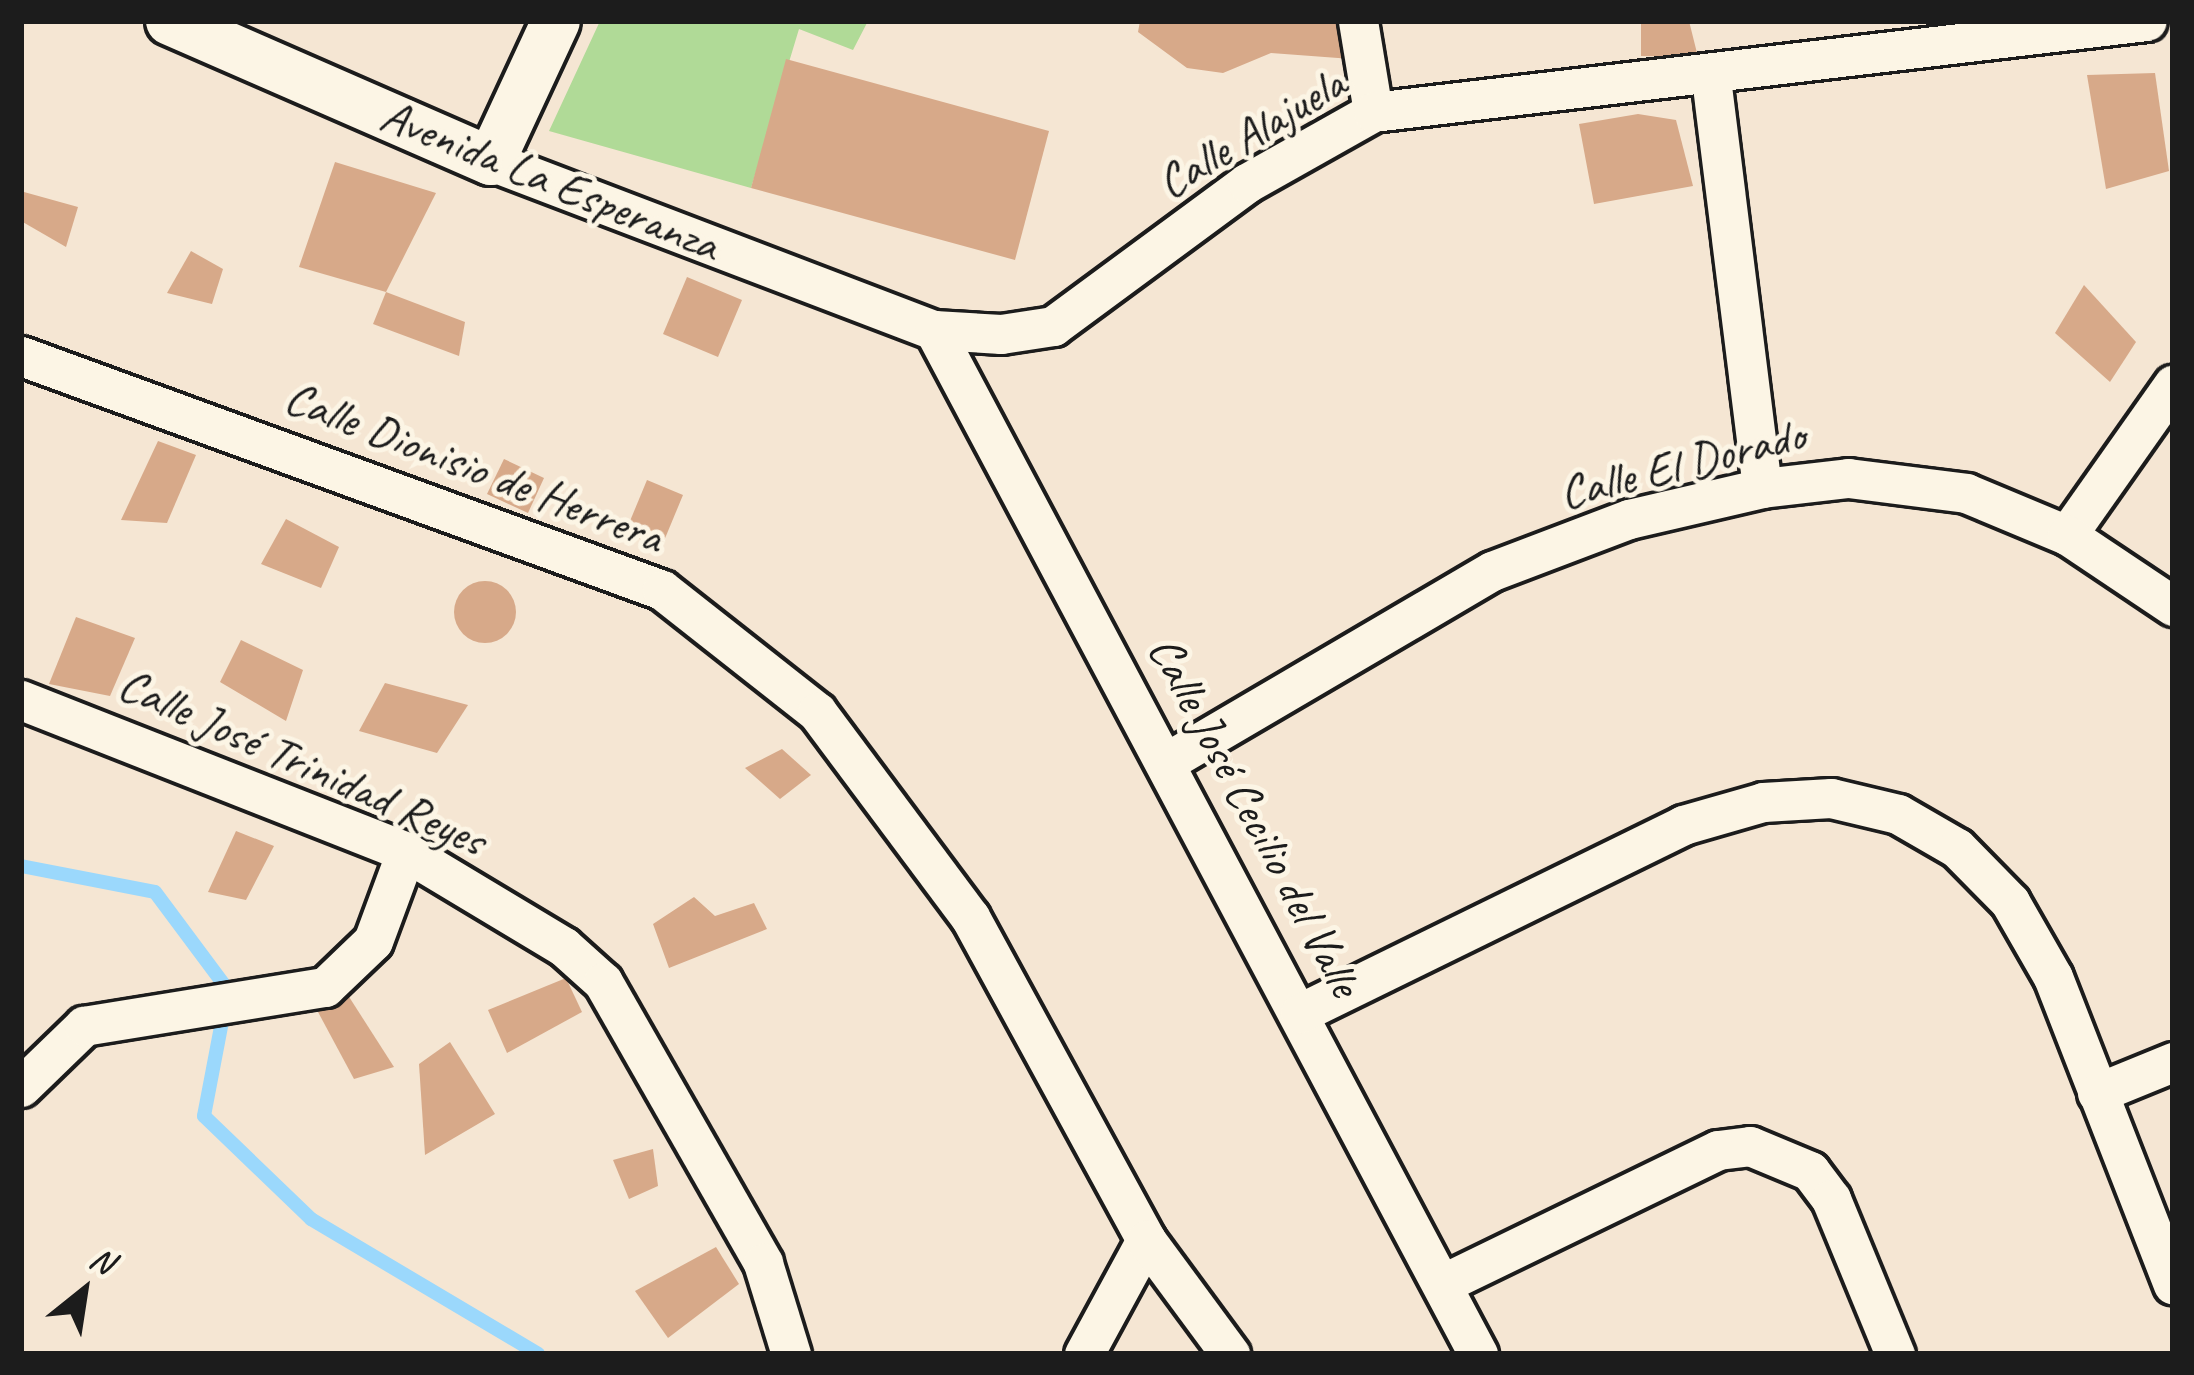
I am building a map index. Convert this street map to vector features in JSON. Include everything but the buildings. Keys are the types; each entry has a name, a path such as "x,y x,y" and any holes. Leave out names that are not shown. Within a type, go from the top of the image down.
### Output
{"street":[{"path":"490,161 556,21"},
{"path":"1358,21 1373,112"},
{"name":"Calle Alajuela","path":"934,330 1053,326 1247,182 1373,112 1711,78 2146,21"},
{"name":"Avenida La Esperanza","path":"187,25 490,161 934,330"},
{"path":"1711,78 1762,488"},
{"name":"Calle José Cecilio del Valle","path":"934,330 1168,761 1478,1354"},
{"name":"Calle Dionisio de Herrera","path":"21,356 662,590 731,644 817,712 970,917 1146,1240"},
{"path":"2067,535 2173,385"},
{"name":"Calle El Dorado","path":"1168,761 1492,571 1628,519 1762,488 1848,478 1966,493 2067,535 2173,607"},
{"name":"Calle José Trinidad Reyes","path":"25,705 406,852 549,938 603,982 763,1263 791,1354"},
{"path":"1300,1013 1683,825 1763,802 1831,798 1898,814 1957,848 2010,902 2053,977 2173,1284"},
{"path":"21,1087 84,1026 149,1011 244,1002 325,987 347,971 373,941 406,852"},
{"path":"2097,1093 2173,1063"},
{"path":"1442,1284 1718,1150 1750,1146 1810,1171 1831,1199 1895,1354"},
{"path":"1084,1354 1146,1240 1230,1354"}],"green space":[{"path":"600,21 868,21 853,50 799,29 751,188 549,131"}],"waterway":[{"path":"21,866 155,892 228,990 204,1116 311,1219 538,1354"}]}
